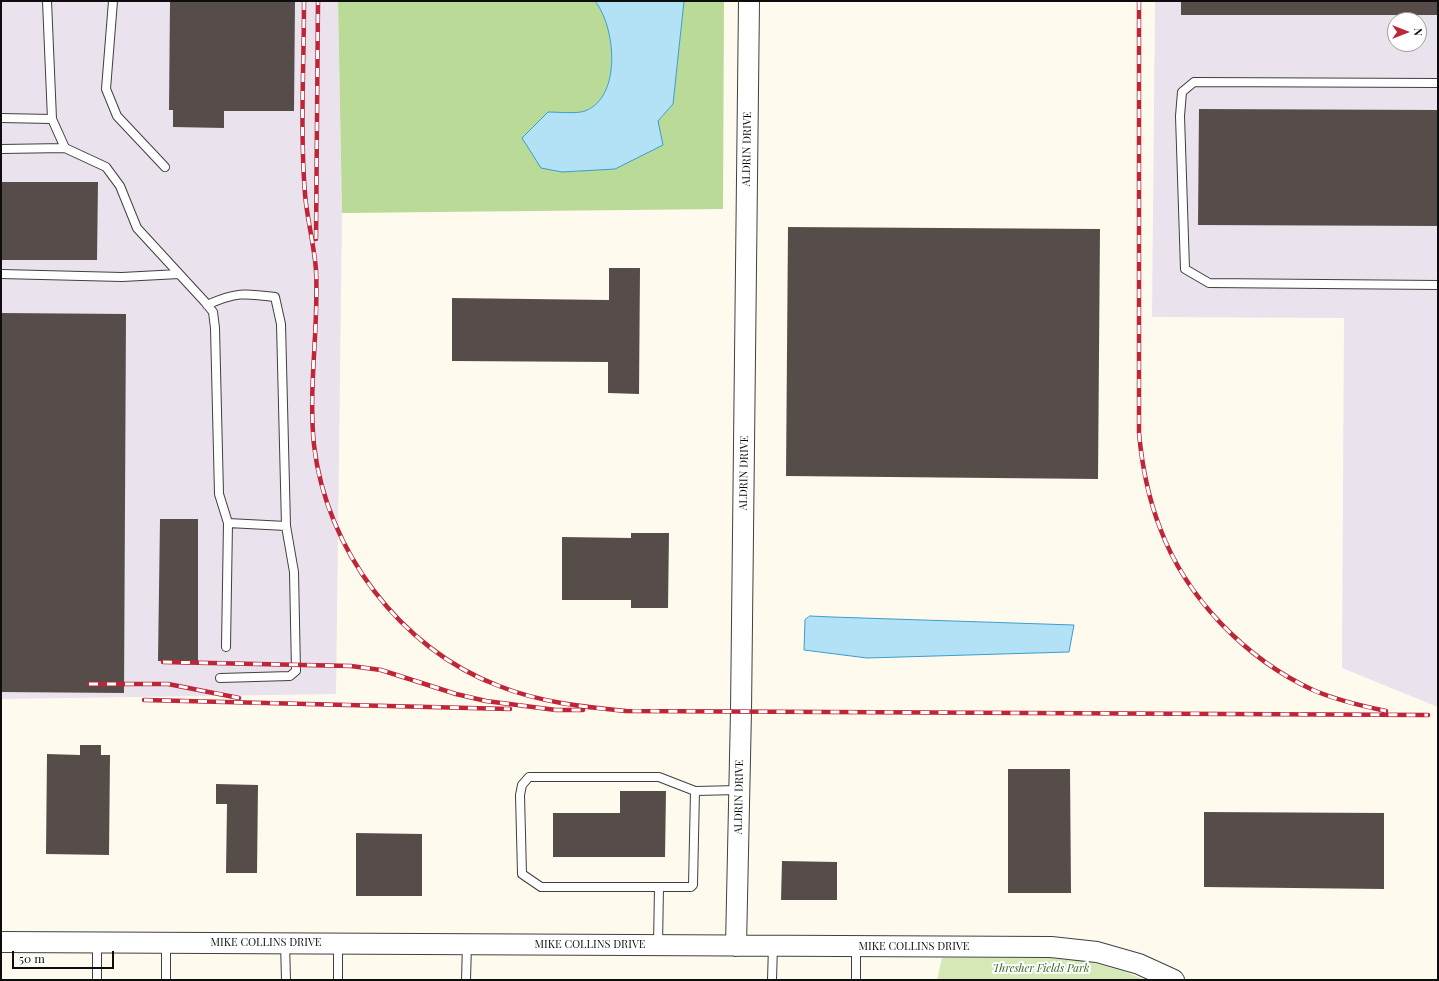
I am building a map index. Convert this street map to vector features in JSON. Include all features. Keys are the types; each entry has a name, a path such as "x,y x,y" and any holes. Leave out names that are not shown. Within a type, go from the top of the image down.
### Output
{"street":[{"name":"ALDRIN DRIVE","path":"736,946 749,1"},
{"name":"MIKE COLLINS DRIVE","path":"1,942 1051,947 1097,952 1139,964 1174,980"}],"lane":[{"path":"47,1 52,119 65,148"},
{"path":"113,1 106,89 117,116 165,167"},
{"path":"1438,83 1194,82 1182,92 1180,116 1185,269 1209,283 1438,285"},
{"path":"1,118 52,119"},
{"path":"1,149 65,148 106,167 120,186 137,228 213,312 215,328 219,494 228,523 226,647"},
{"path":"1,274 122,277 179,274"},
{"path":"207,305 227,296 251,294 275,297 281,324 286,526 294,572 296,671 290,676 220,678"},
{"path":"228,523 286,526"},
{"path":"695,791 693,885 690,887 541,887 531,882 522,874 520,795 522,785 529,777 659,777 695,791 739,790"},
{"path":"658,945 659,887"},
{"path":"97,942 97,980"},
{"path":"166,943 166,980"},
{"path":"285,943 286,980"},
{"path":"338,944 338,980"},
{"path":"466,980 467,944"},
{"path":"772,946 772,980"},
{"path":"856,946 856,980"}],"shaded area":[{"path":"1,1 338,1 342,213 336,694 1,699"},
{"path":"1155,1 1438,1 1438,707 1342,668 1344,318 1152,317"}],"green space":[{"path":"338,1 595,1 608,27 611,44 612,60 610,77 605,92 597,103 585,111 548,113 575,172 658,121 673,104 684,1 724,1 723,209 342,213"},
{"name":"Thresher Fields Park","path":"942,958 1050,958 1083,960 1123,971 1145,980 937,980"}],"water":[{"path":"595,1 684,1 673,104 658,121 663,145 615,169 562,172 541,168 522,138 548,112 581,112 597,103 605,92 610,77 612,60 608,27"},
{"path":"810,616 1074,625 1069,652 867,658 804,650 805,620"}],"building":[{"path":"170,1 295,1 294,111 224,111 224,128 173,127 173,110 169,110"},
{"path":"1181,1 1438,1 1438,15 1427,15 1427,12 1387,12 1387,15 1181,15"},
{"path":"1199,109 1438,110 1438,226 1198,225"},
{"path":"1,182 98,182 97,260 1,260"},
{"path":"788,227 1100,229 1098,479 786,476"},
{"path":"609,268 640,268 639,394 608,393 608,362 452,361 452,298 609,300"},
{"path":"1,313 126,314 124,693 1,692"},
{"path":"160,519 198,519 198,661 158,661"},
{"path":"631,533 669,533 668,608 631,608 631,600 562,600 562,537 631,538"},
{"path":"80,745 101,745 101,755 110,755 109,855 46,854 47,754 80,755"},
{"path":"1008,769 1070,769 1071,893 1008,893"},
{"path":"216,784 258,785 257,873 226,873 227,804 216,804"},
{"path":"620,791 666,791 665,857 553,857 553,813 620,813"},
{"path":"1204,812 1384,813 1384,889 1204,887"},
{"path":"356,833 422,834 422,896 356,896"},
{"path":"782,861 837,862 837,900 781,900"}],"railway":[{"path":"304,1 302,122 304,170 306,203 315,260 317,292 312,423 314,445 321,484 334,521 352,557 374,591 400,621 430,647 463,669 514,692 545,700 577,706 626,711 1428,715"},
{"path":"316,239 318,1"},
{"path":"1139,1 1139,433 1146,481 1160,528 1171,554 1185,578 1202,602 1221,624 1242,644 1288,677 1313,690 1340,700 1386,711"},
{"path":"163,662 351,666 381,670 456,694 486,701 556,710 583,710"},
{"path":"89,684 168,684 239,698"},
{"path":"144,700 510,709"}]}
